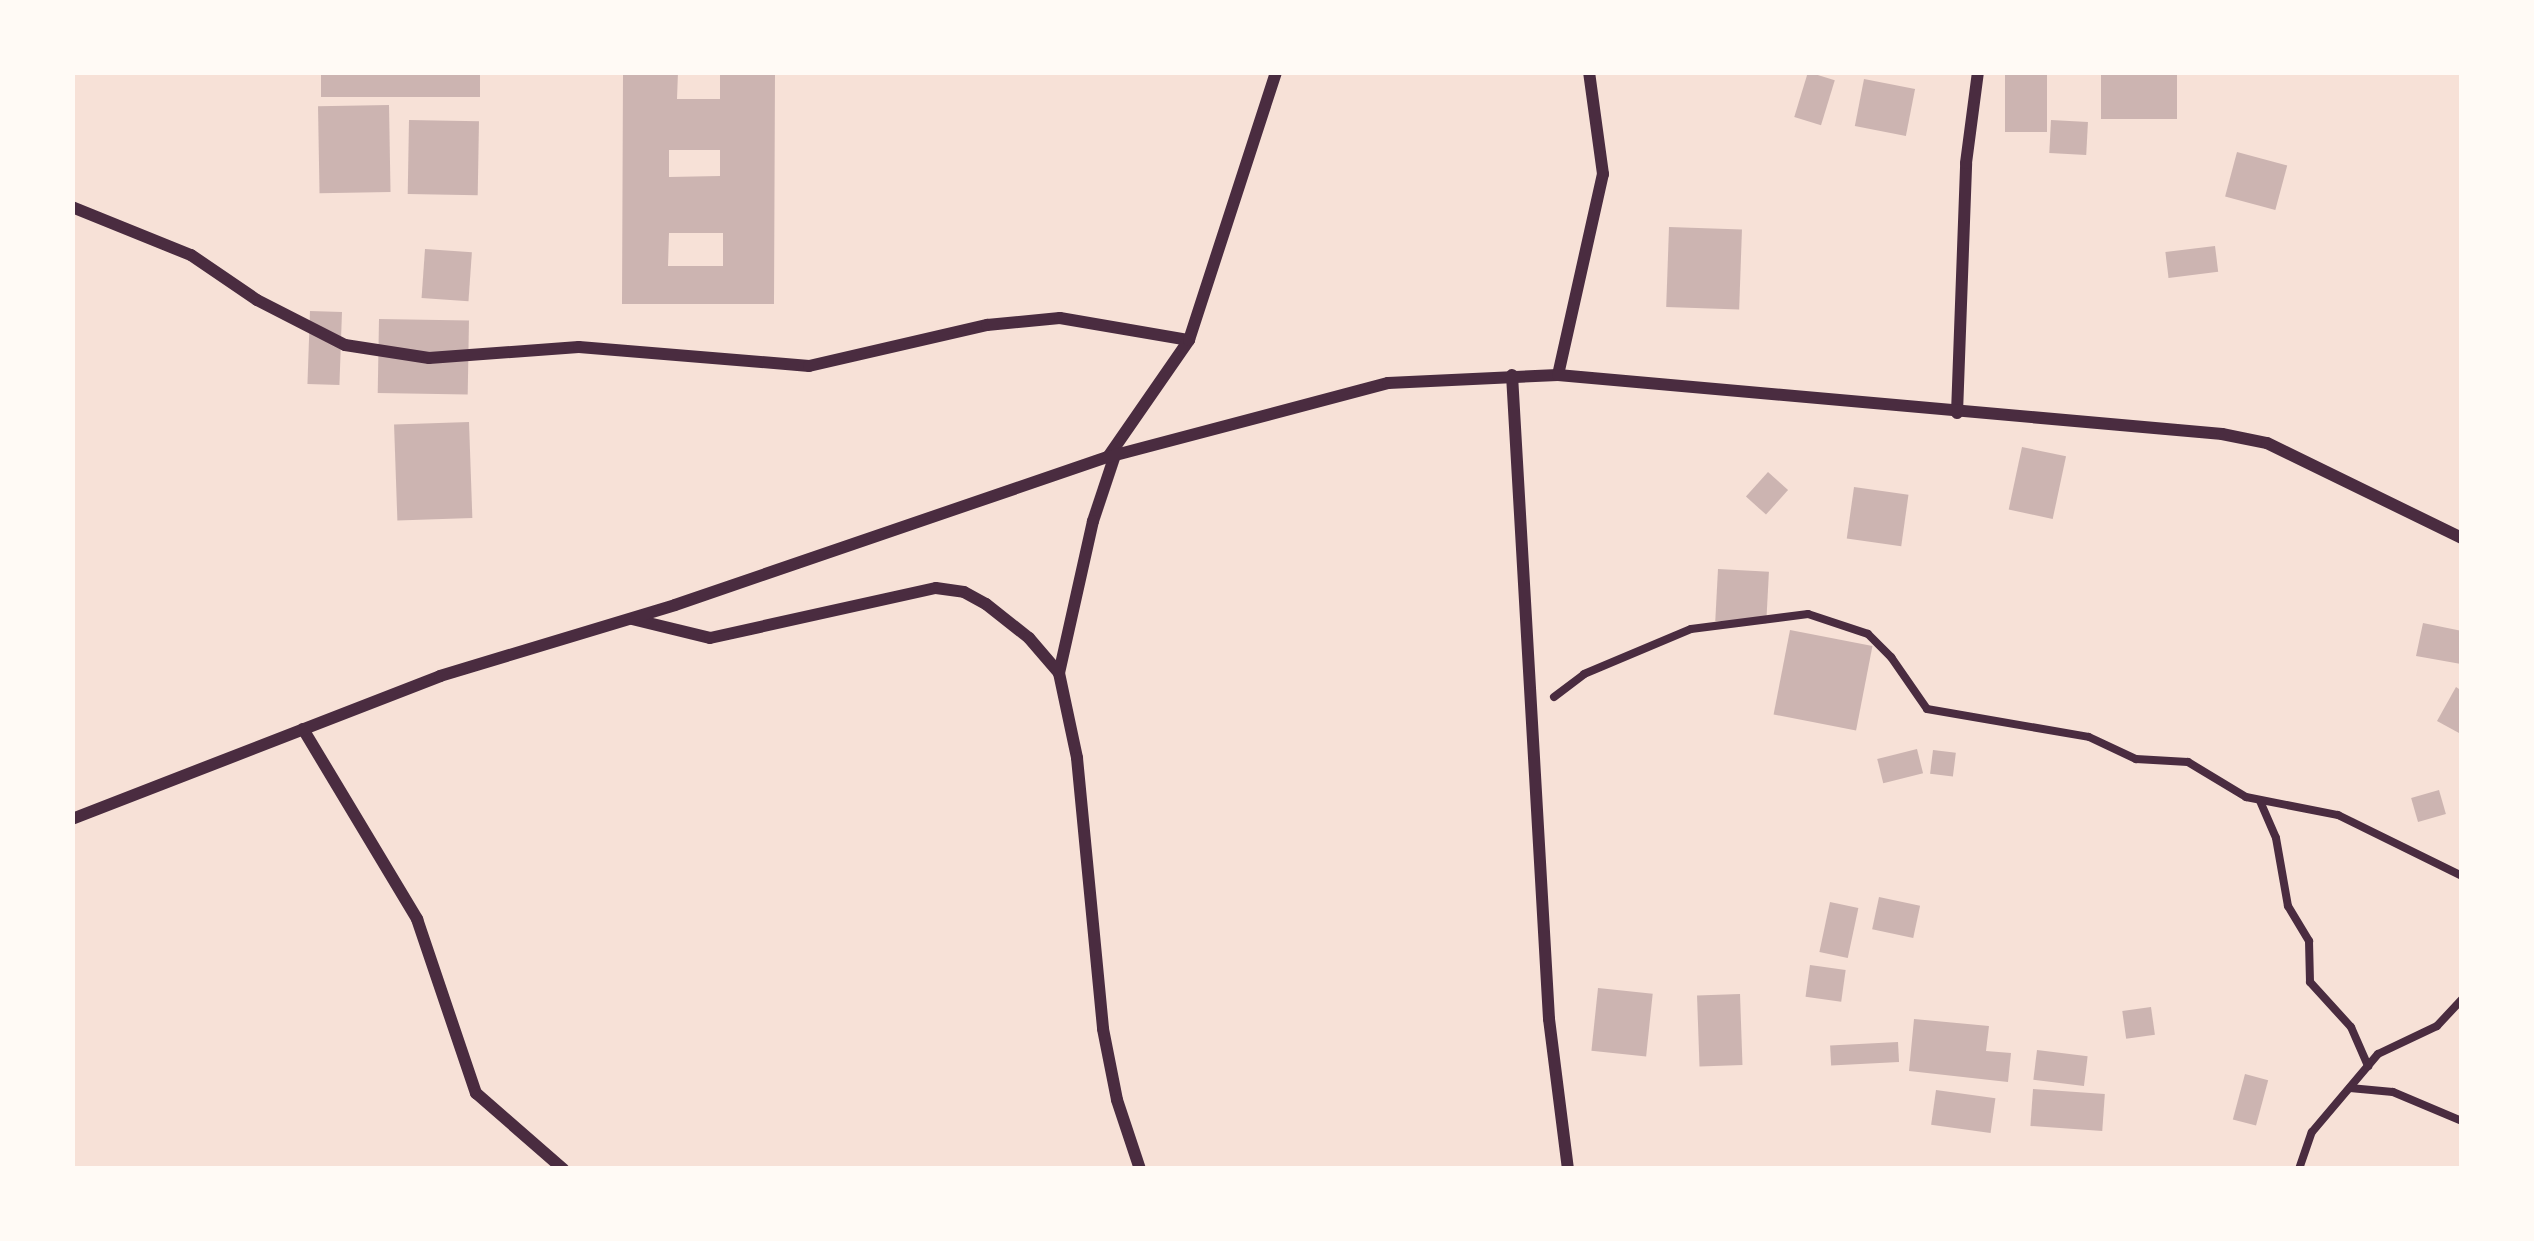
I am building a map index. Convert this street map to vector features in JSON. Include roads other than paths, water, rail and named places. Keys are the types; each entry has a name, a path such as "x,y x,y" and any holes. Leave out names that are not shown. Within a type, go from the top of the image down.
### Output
{"street":[{"path":"1140,1169 1117,1100 1103,1029 1077,758 1059,673 1112,456 1189,340 1276,72"},
{"path":"1558,375 1603,174 1589,72"},
{"path":"1957,413 1966,163 1978,72"},
{"path":"72,207 191,255 257,300 345,345 429,358 579,347 809,366 987,325 1060,318 1189,340"},
{"path":"1512,375 1549,1019 1568,1169"},
{"path":"72,819 440,676 628,619 1112,456 1388,383 1558,375 2222,434 2267,443 2462,538"},
{"path":"628,619 710,638 936,588 964,592 986,604 1029,638 1059,673"},
{"path":"304,729 417,920 476,1093 562,1169"}]}
